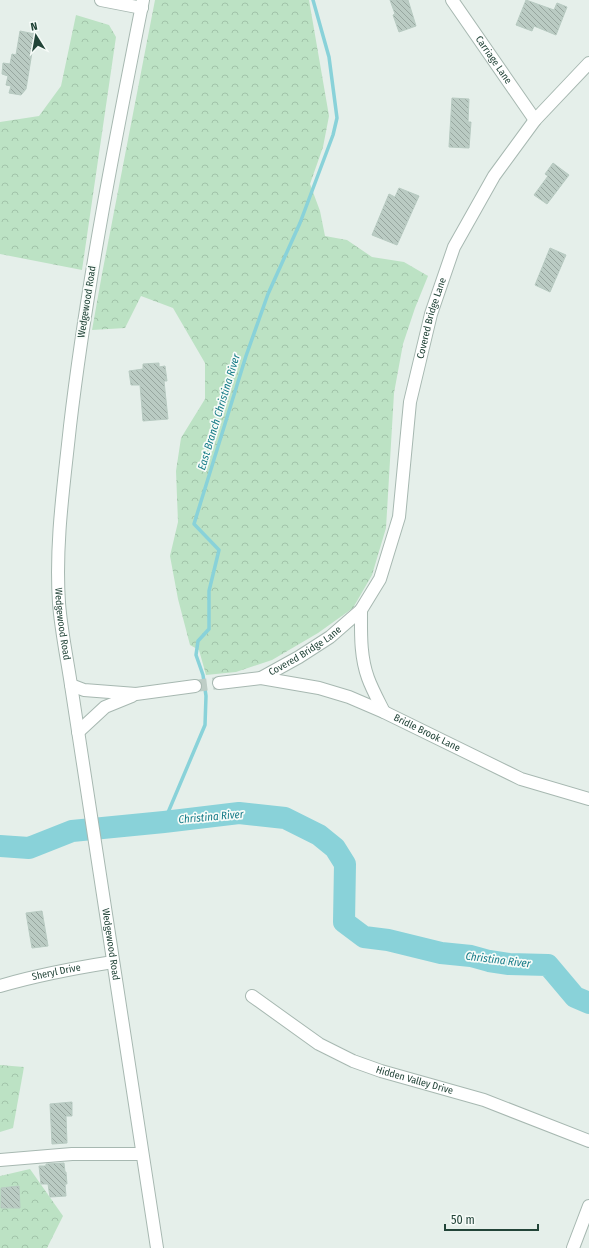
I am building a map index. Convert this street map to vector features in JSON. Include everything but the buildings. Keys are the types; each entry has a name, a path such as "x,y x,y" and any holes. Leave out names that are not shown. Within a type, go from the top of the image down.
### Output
{"street":[{"path":"101,0 143,4"},
{"name":"Carriage Lane","path":"452,0 535,120"},
{"name":"Wedgewood Road","path":"143,4 104,199 78,363 58,540 59,603 157,1248"},
{"name":"Covered Bridge Lane","path":"218,683 261,678 299,657 330,637 361,610 380,579 399,517 410,402 431,314 454,247 494,176 535,120 589,63"},
{"path":"361,610 361,643 363,660 368,678 384,712"},
{"name":"Bridle Brook Lane","path":"261,678 319,688 349,697 384,712 521,779 589,799"},
{"path":"71,685 84,690 136,694 195,686"},
{"path":"78,732 105,707 136,694"},
{"name":"Sheryl Drive","path":"0,986 25,978 62,970 113,962"},
{"name":"Hidden Valley Drive","path":"252,996 319,1044 353,1061 381,1072 484,1100 589,1141"},
{"path":"0,1160 72,1154 142,1154"},
{"path":"573,1248 589,1206"}],"green space":[{"path":"155,0 309,0 329,116 323,147 310,184 320,211 325,236 347,240 372,257 404,262 428,276 403,344 394,393 386,528 372,575 353,608 318,633 272,660 236,672 206,675 199,650 190,645 178,599 170,556 178,522 176,471 181,438 205,399 205,363 173,308 141,296 125,328 92,330"},
{"path":"76,15 109,25 116,37 82,270 0,254 0,122 39,116 61,86"},
{"path":"0,1065 24,1067 13,1128 0,1132"},
{"path":"30,1169 63,1216 47,1248 0,1248 0,1176"}],"waterway":[{"name":"East Branch Christina River","path":"164,822 205,725 206,696 203,675 196,655 198,641 209,629 209,591 219,550 194,524 246,356 268,294 300,223 333,135 337,118 329,57 313,0"},
{"name":"Christina River","path":"0,846 29,848 72,831 239,813 285,818 319,835 335,848 345,864 344,922 364,937 388,940 441,953 471,956 489,961 509,964 548,965 575,997 589,1003"}],"tunnel":[{"path":"195,686 219,683"}]}
